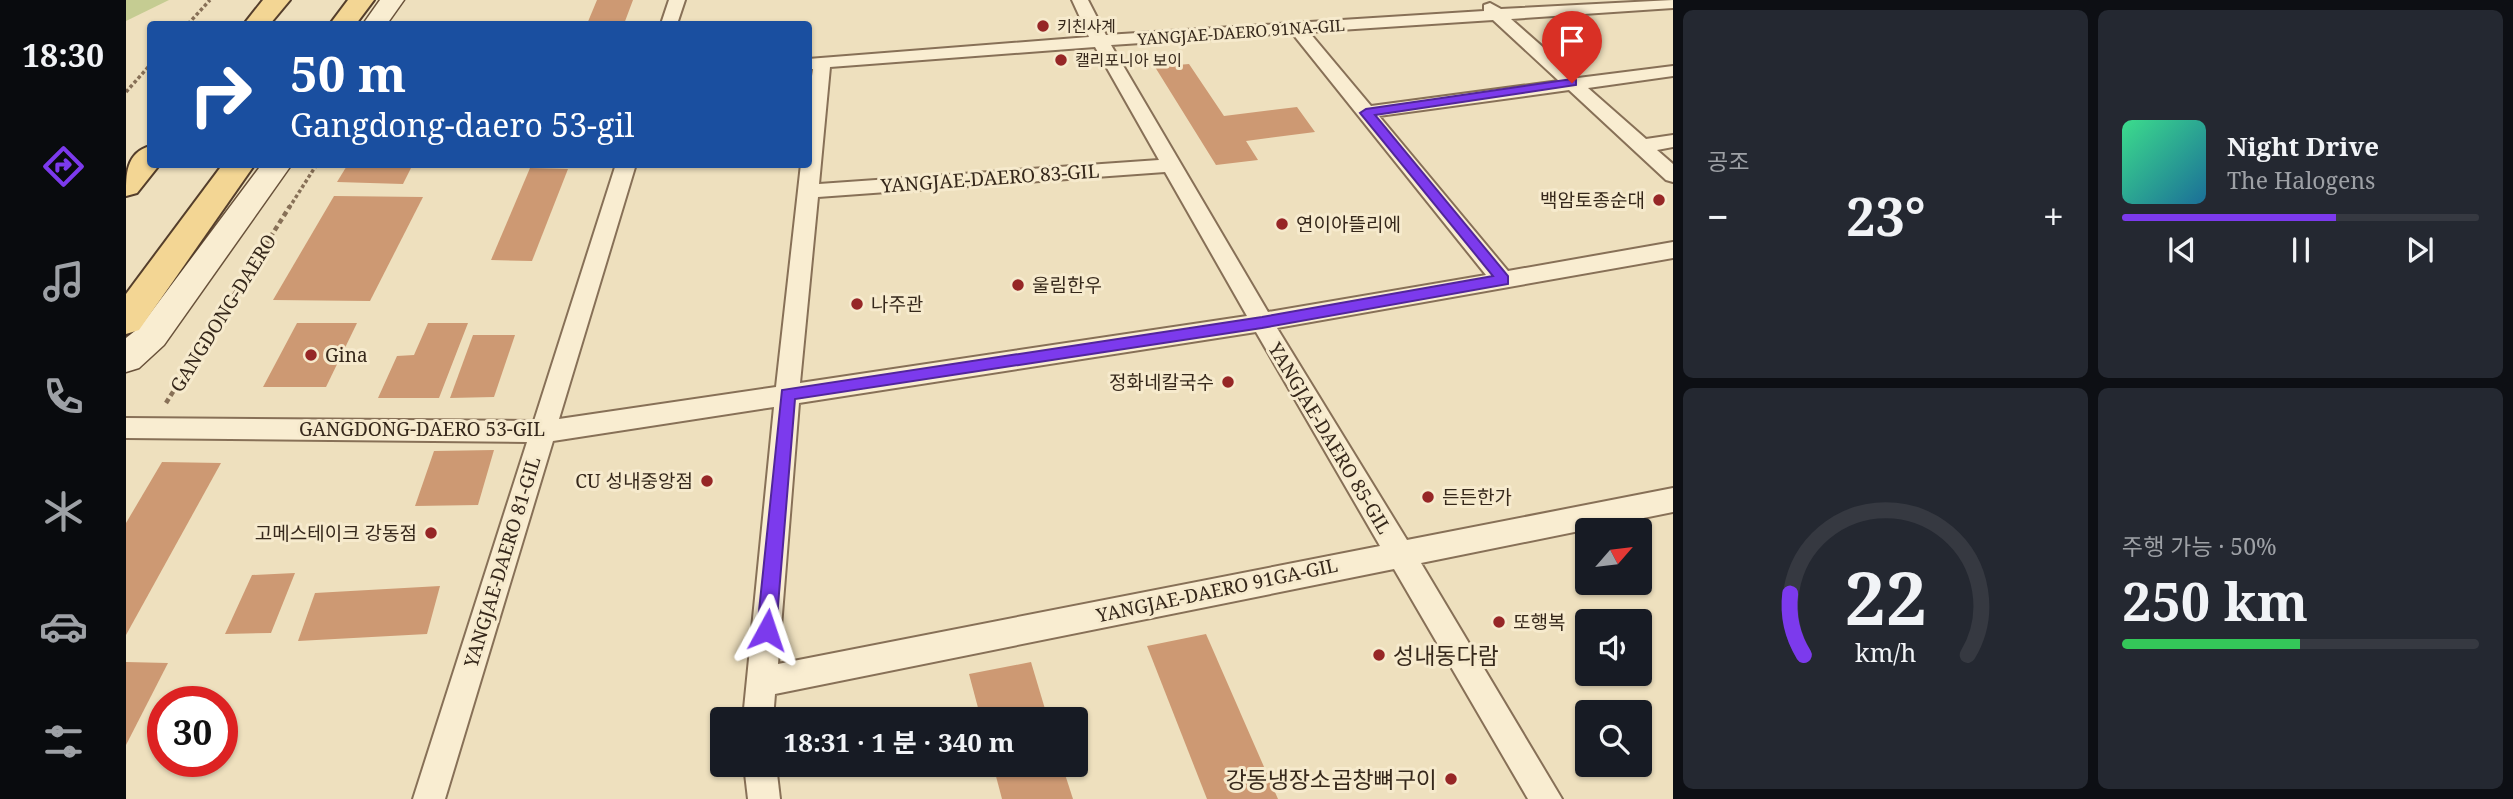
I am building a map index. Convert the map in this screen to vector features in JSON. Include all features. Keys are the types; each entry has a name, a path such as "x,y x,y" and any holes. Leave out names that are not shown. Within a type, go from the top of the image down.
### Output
{"main road":[{"path":"260,21 277,0"},
{"path":"345,21 361,0"},
{"path":"378,21 392,0"},
{"path":"126,186 147,160"},
{"path":"126,320 237,168"},
{"path":"126,358 152,336 275,168"}],"street":[{"path":"670,21 677,0"},
{"name":"YANGJAE-DAERO 85-GIL","path":"1080,0 1100,41 1262,322 1546,799"},
{"path":"1482,0 1673,174"},
{"name":"YANGJAE-DAERO 91NA-GIL","path":"815,64 1100,41 1673,3"},
{"path":"1297,28 1503,280"},
{"path":"812,118 815,64"},
{"path":"1366,113 1673,71"},
{"path":"1642,146 1673,141"},
{"name":"YANGJAE-DAERO 83-GIL","path":"808,191 1171,165"},
{"name":"YANGJAE-DAERO 81-GIL","path":"429,799 625,168"},
{"path":"759,707 809,168"},
{"name":"GANGDONG-DAERO 53-GIL","path":"138,428 543,432 1262,322 1673,250"},
{"name":"YANGJAE-DAERO 91GA-GIL","path":"762,682 1399,552 1673,500"},
{"path":"761,777 764,799"}],"path":[{"path":"191,21 211,0"},
{"path":"126,92 147,68"},
{"name":"GANGDONG-DAERO","path":"138,428 314,168"}],"green space":[{"path":"126,0 169,0 126,21"}],"building":[{"path":"597,0 633,0 625,21 588,21"},
{"path":"1189,64 1224,116 1297,107 1315,132 1246,141 1258,160 1216,165 1155,67"},
{"path":"346,168 411,168 403,184 337,182"},
{"path":"530,168 568,169 532,261 491,260"},
{"path":"334,196 423,197 370,301 273,300"},
{"name":"Gina","path":"297,323 357,323 326,387 263,387"},
{"path":"428,323 468,323 439,398 378,398 397,356 414,355"},
{"path":"473,335 515,335 494,397 450,398"},
{"path":"494,450 478,505 415,506 434,451"},
{"path":"162,462 221,463 126,635 126,523"},
{"path":"295,573 271,633 225,634 252,575"},
{"path":"440,586 427,634 298,641 315,593"},
{"path":"1206,634 1278,799 1207,799 1147,646"},
{"path":"126,662 168,663 156,686 147,686 147,704 126,745"},
{"path":"1031,662 1044,707 978,707 969,674"},
{"path":"996,777 1066,777 1073,799 1002,799"}],"place":[{"name":"키친사계","path":"1043,26"},
{"name":"캘리포니아 보이","path":"1061,60"},
{"name":"백암토종순대","path":"1659,200"},
{"name":"연이아뜰리에","path":"1282,224"},
{"name":"울림한우","path":"1018,285"},
{"name":"나주관","path":"857,304"},
{"name":"Gina","path":"311,355"},
{"name":"정화네칼국수","path":"1228,382"},
{"name":"CU 성내중앙점","path":"707,481"},
{"name":"든든한가","path":"1428,497"},
{"name":"고메스테이크 강동점","path":"431,533"},
{"name":"또행복","path":"1499,622"},
{"name":"성내동다람","path":"1379,655"},
{"name":"강동냉장소곱창뼈구이","path":"1451,779"}],"route":[{"path":"767,630 787,394 1262,322 1503,280 1366,113 1572,83"}]}
